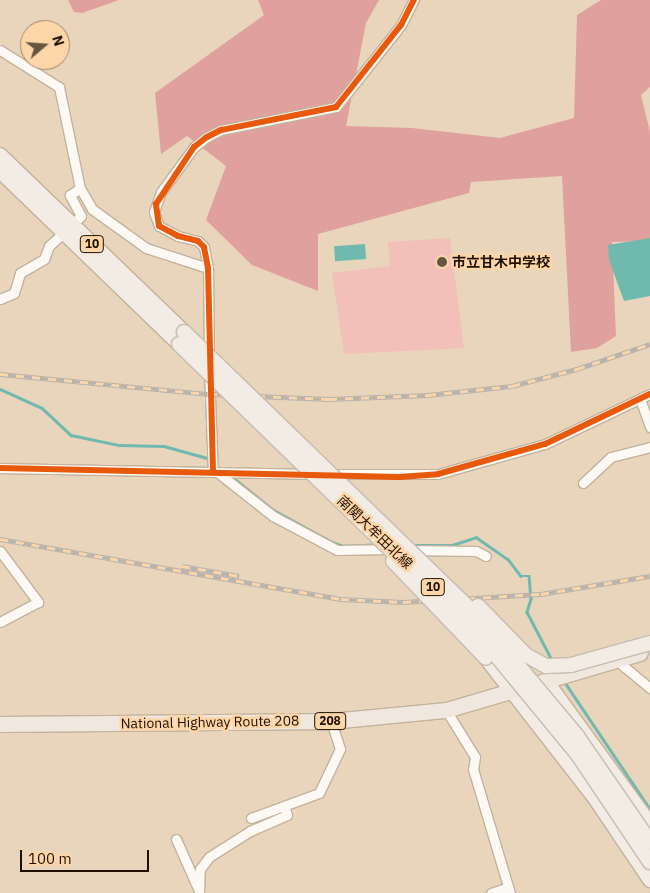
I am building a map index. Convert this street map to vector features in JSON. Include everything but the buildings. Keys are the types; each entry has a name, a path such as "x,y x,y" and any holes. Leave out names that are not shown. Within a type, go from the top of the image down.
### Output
{"highway":[{"name":"National Highway Route 208","path":"0,724 331,721 446,710 515,692 650,649"}],"main road":[{"name":"南関大牟田北線","path":"0,155 69,229 182,338 375,518 510,654 577,736 650,842"},
{"name":"南関大牟田北線","path":"0,171 69,229"},
{"name":"南関大牟田北線","path":"182,338 336,494 433,587 534,697 650,862"},
{"path":"336,494 351,517 486,658 515,692 650,880"},
{"path":"375,518 452,581 526,654 546,666 571,665 650,643"},
{"path":"546,682 650,824"}],"street":[{"path":"215,472 208,268 204,247 198,241 167,232 155,220 161,192 194,147 221,130 336,108 402,26 414,0"},
{"path":"0,50 59,87 80,188 92,209 146,248 208,268"},
{"path":"0,299 14,292 20,273 44,259 49,246 81,216 70,195 80,188"},
{"path":"0,468 438,474 545,444 650,394"},
{"path":"640,399 650,427"},
{"path":"583,483 611,457 650,447"},
{"path":"215,472 273,516 337,550 476,551 486,556"},
{"path":"0,551 38,602 0,622"},
{"path":"616,660 650,688"},
{"path":"446,710 475,756 473,769 509,890 491,893"},
{"path":"251,818 319,793 340,749 331,721"},
{"path":"199,892 200,869 209,857 250,831 287,815 284,806"},
{"path":"176,839 199,892"}],"shaded area":[{"path":"68,0 119,0 82,13 74,12"},
{"path":"258,0 379,0 366,23 346,126 412,128 500,138 574,118 577,15 601,0 650,0 650,87 641,95 650,132 650,241 612,242 616,336 597,348 571,352 562,176 471,182 469,193 318,234 318,291 252,265 206,220 226,166 187,136 161,154 155,93 264,15"},
{"path":"450,238 464,348 344,354 332,273 390,266 388,242"}],"water":[{"path":"650,238 650,296 624,301 609,260 608,245"},
{"path":"365,244 366,259 335,261 334,246"}],"waterway":[{"path":"0,389 42,408 71,435 119,445 164,446 211,459"},
{"path":"230,475 272,509 332,542 343,546 376,544"},
{"path":"411,545 452,545 476,537 508,559 521,576 529,576 531,599 527,612 553,662"},
{"path":"564,681 650,809"}],"railway":[{"path":"0,374 209,394 329,399 428,395 512,386 577,369 650,344"},
{"path":"0,539 341,599 403,602 541,594 650,576"},
{"path":"182,566 239,576"}],"cycle path":[{"path":"213,472 208,268 204,247 198,241 178,236 159,226 156,204 194,147 207,137 221,130 336,107 401,25 414,0"},
{"path":"0,468 399,477 438,474 545,444 650,394"}],"place":[{"name":"市立甘木中学校","path":"442,262"}]}
